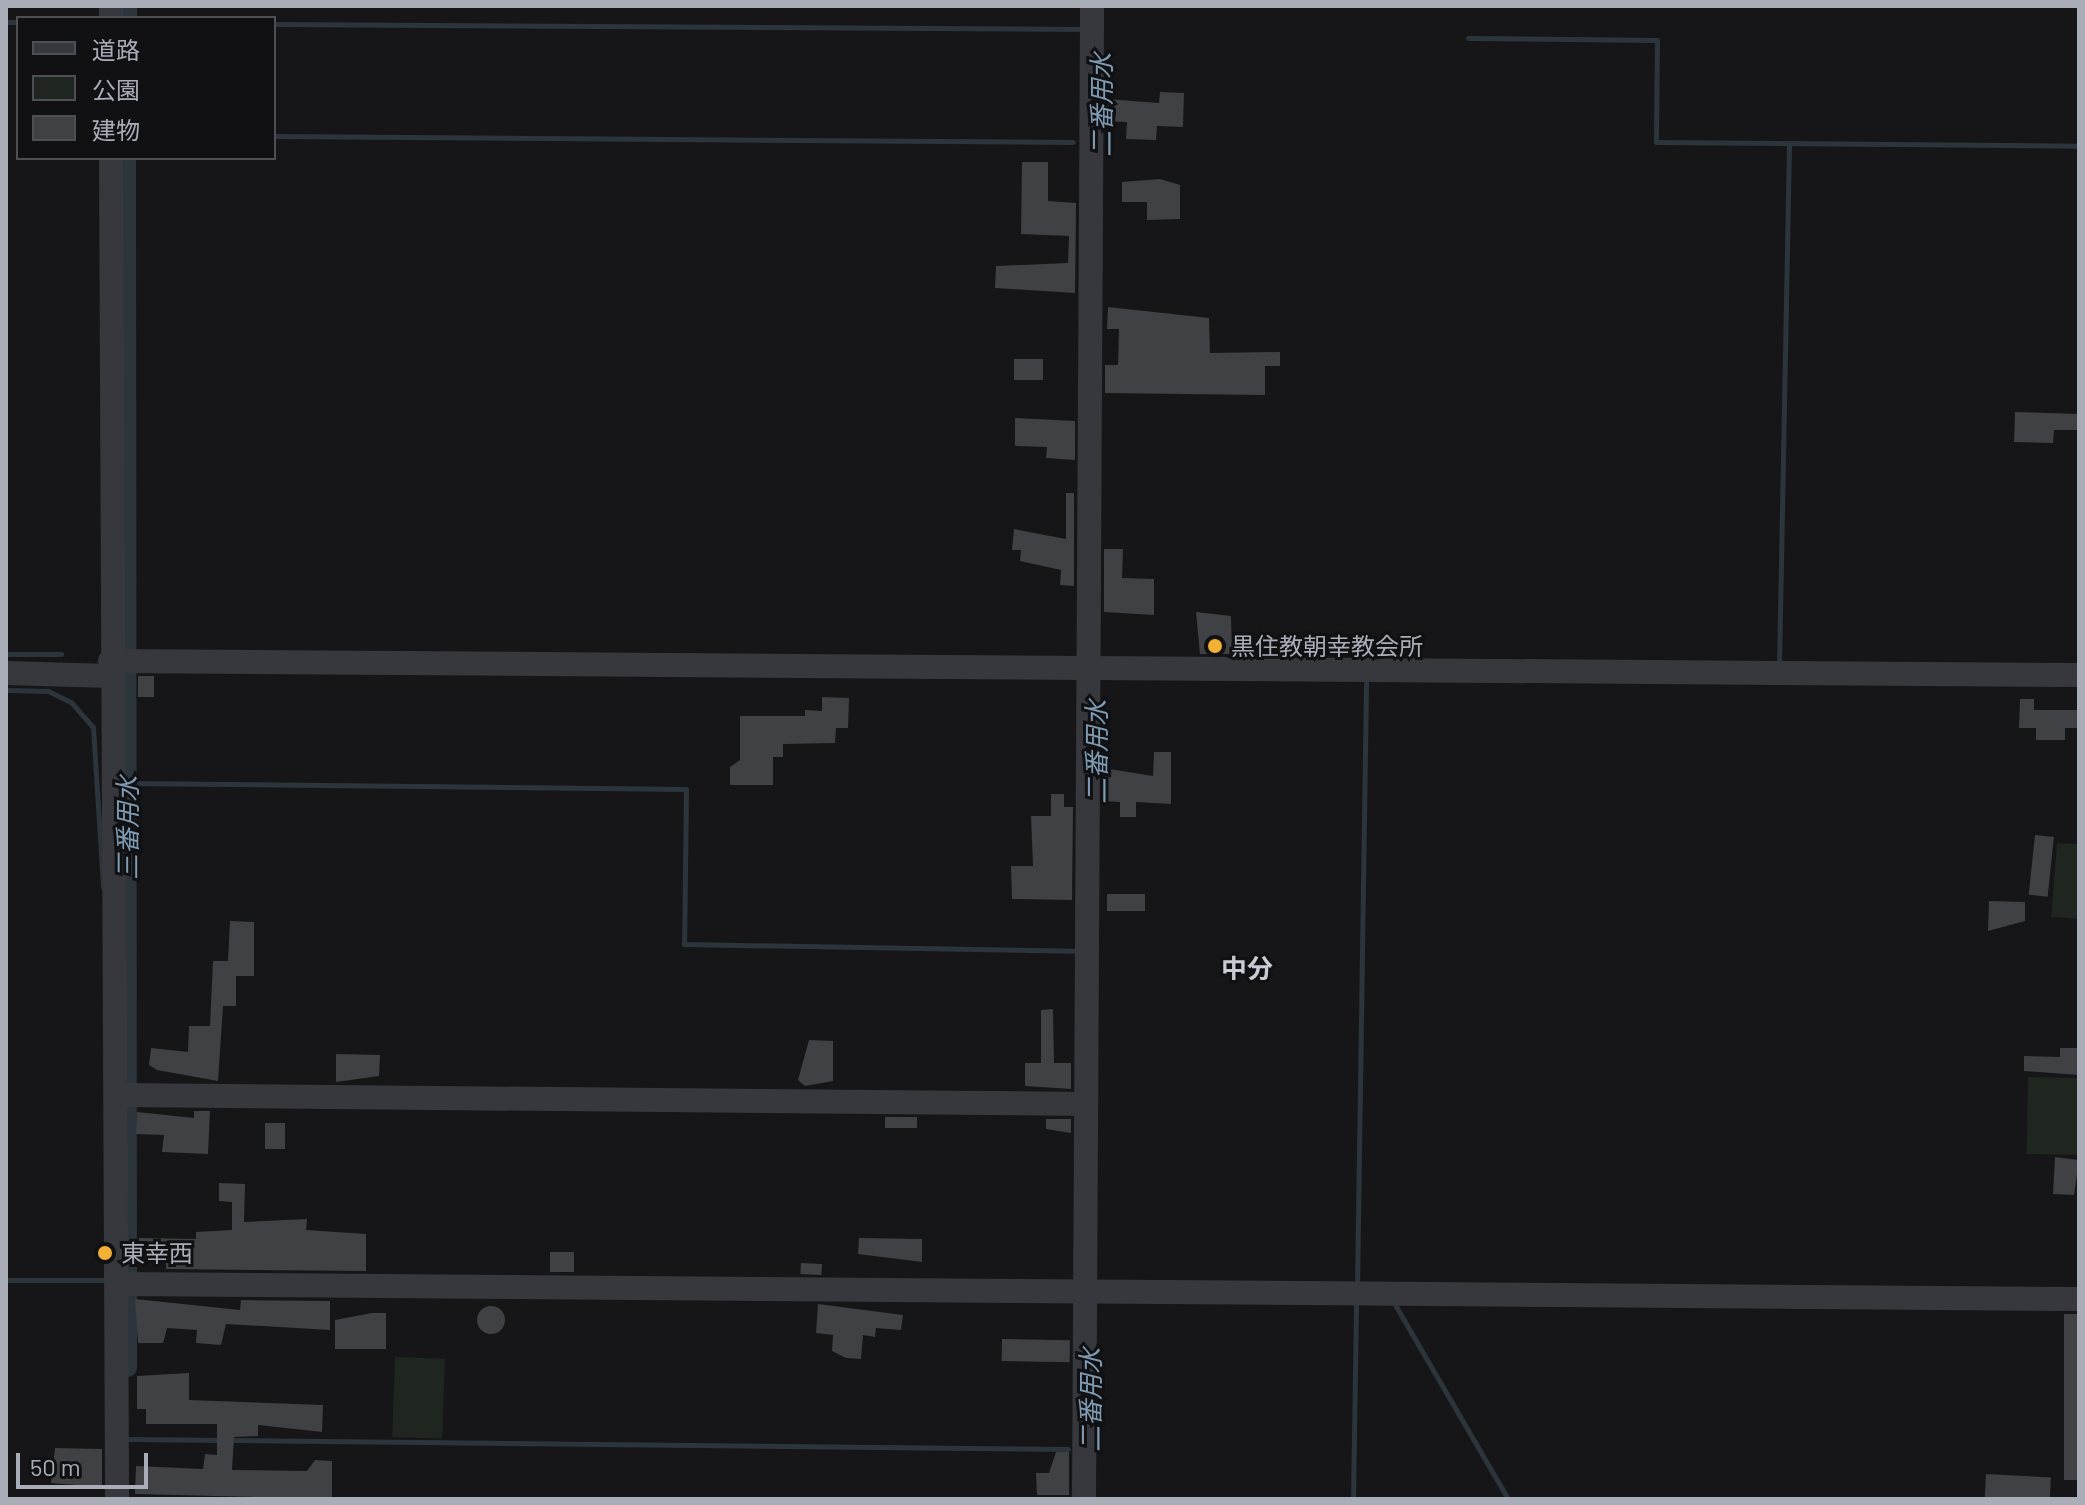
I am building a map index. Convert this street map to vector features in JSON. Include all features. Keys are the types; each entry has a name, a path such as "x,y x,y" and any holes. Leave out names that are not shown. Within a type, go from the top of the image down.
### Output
{"street":[{"path":"1084,1499 1089,1294 1086,1104 1094,669 1092,6"},
{"path":"111,160 119,665 116,905 124,1094 125,1284 117,1499"},
{"path":"6,673 119,665 2079,675"},
{"path":"124,1094 1086,1104"},
{"path":"125,1284 1089,1294 2079,1299"}],"green space":[{"path":"2057,843 2079,844 2079,919 2051,917"},
{"path":"2028,1077 2079,1078 2078,1155 2027,1154"},
{"path":"395,1357 445,1359 442,1439 392,1437"}],"building":[{"path":"1160,92 1184,93 1183,127 1157,126 1156,140 1126,139 1127,122 1106,121 1107,99 1159,103"},
{"path":"1022,162 1048,162 1048,201 1076,203 1075,293 995,288 996,266 1068,263 1069,236 1021,234"},
{"path":"1160,179 1180,185 1180,219 1147,220 1147,202 1122,202 1122,182"},
{"path":"1108,307 1209,318 1210,353 1280,352 1280,366 1265,366 1265,395 1105,393 1105,365 1118,365 1119,329 1107,329"},
{"path":"1014,359 1043,359 1043,380 1014,380"},
{"path":"2015,412 2079,414 2079,430 2054,430 2053,443 2014,442"},
{"path":"1015,418 1075,421 1075,460 1046,458 1047,447 1015,446"},
{"path":"1066,493 1074,493 1074,586 1060,585 1061,570 1020,561 1021,550 1012,550 1014,529 1066,539"},
{"path":"1104,549 1123,549 1122,578 1154,579 1154,615 1104,612"},
{"path":"1196,612 1231,616 1232,654 1200,654"},
{"path":"138,676 154,676 154,697 138,697"},
{"path":"822,697 849,698 848,728 836,728 835,743 783,744 783,757 773,757 773,785 730,785 730,767 740,760 740,716 805,716 805,710 822,711"},
{"path":"2020,699 2034,699 2034,710 2078,710 2078,728 2065,728 2065,740 2036,740 2036,728 2019,728"},
{"path":"1154,752 1171,752 1171,804 1136,802 1136,817 1120,817 1120,802 1103,801 1103,768 1153,776"},
{"path":"1051,794 1064,794 1064,807 1073,807 1072,900 1012,899 1011,866 1033,866 1031,816 1051,816"},
{"path":"2035,835 2054,837 2048,897 2029,895"},
{"path":"1107,894 1145,894 1145,911 1107,911"},
{"path":"1989,901 2025,902 2025,921 1988,931"},
{"path":"230,921 254,922 254,976 236,976 236,1006 223,1006 218,1081 157,1070 149,1065 151,1048 188,1052 189,1026 210,1026 213,961 228,961"},
{"path":"1053,1009 1054,1063 1071,1063 1071,1089 1025,1086 1025,1063 1041,1063 1041,1010"},
{"path":"809,1040 833,1041 833,1081 805,1086 798,1080"},
{"path":"2060,1048 2078,1048 2079,1075 2024,1071 2024,1056 2060,1057"},
{"path":"336,1054 380,1055 379,1076 336,1082"},
{"path":"194,1111 210,1111 208,1154 162,1152 164,1135 136,1134 137,1112 194,1118"},
{"path":"885,1117 917,1117 917,1128 885,1128"},
{"path":"1046,1119 1071,1119 1071,1133 1046,1129"},
{"path":"265,1123 285,1123 285,1149 265,1149"},
{"path":"2055,1157 2079,1160 2074,1195 2053,1194"},
{"path":"219,1183 245,1184 244,1222 307,1219 306,1230 366,1234 366,1271 166,1269 166,1262 139,1262 139,1238 196,1239 196,1232 232,1230 232,1202 219,1201"},
{"path":"859,1238 922,1239 922,1262 858,1254"},
{"path":"550,1252 574,1252 574,1272 550,1272"},
{"path":"801,1263 822,1264 821,1275 800,1274"},
{"path":"135,1299 240,1310 241,1300 330,1301 330,1330 226,1324 221,1345 196,1343 197,1330 167,1328 163,1343 138,1343"},
{"path":"818,1304 903,1315 901,1330 876,1328 875,1337 863,1335 861,1359 846,1358 832,1351 833,1335 816,1333"},
{"path":"491,1306 501,1310 505,1320 501,1330 491,1334 481,1330 477,1320 481,1310"},
{"path":"386,1313 386,1349 335,1349 335,1320"},
{"path":"2064,1314 2079,1314 2079,1480 2064,1480"},
{"path":"1002,1339 1070,1340 1070,1362 1002,1361"},
{"path":"189,1373 189,1400 323,1405 322,1432 258,1425 258,1436 234,1437 232,1470 307,1471 315,1460 332,1461 332,1499 135,1494 136,1466 203,1469 205,1454 217,1455 217,1424 146,1424 146,1409 137,1409 137,1376"},
{"path":"55,1448 102,1449 102,1487 51,1483"},
{"path":"1056,1452 1069,1452 1069,1495 1037,1495 1036,1473 1049,1473"},
{"path":"1986,1474 2051,1477 2050,1499 1985,1499"}],"waterway":[{"name":"三番用水","path":"128,6 128,16"},
{"path":"6,22 16,22"},
{"path":"276,24 1086,29"},
{"path":"1468,38 1657,40 1656,142 2079,146"},
{"name":"二番用水","path":"276,136 1073,142"},
{"path":"1779,666 1789,144"},
{"name":"三番用水","path":"127,160 128,1368"},
{"path":"6,654 61,654"},
{"path":"1357,1286 1366,683"},
{"path":"6,690 48,691 71,702 93,727 103,888"},
{"path":"127,783 686,789 684,944 1076,951"},
{"path":"6,1280 105,1280"},
{"path":"1353,1499 1356,1300"},
{"path":"1394,1303 1508,1499"},
{"name":"二番用水","path":"127,1439 1068,1449"}],"place":[{"name":"黒住教朝幸教会所","path":"1215,646"},
{"name":"東幸西","path":"105,1253"}],"district":[{"name":"中分","path":"1247,968"}]}
